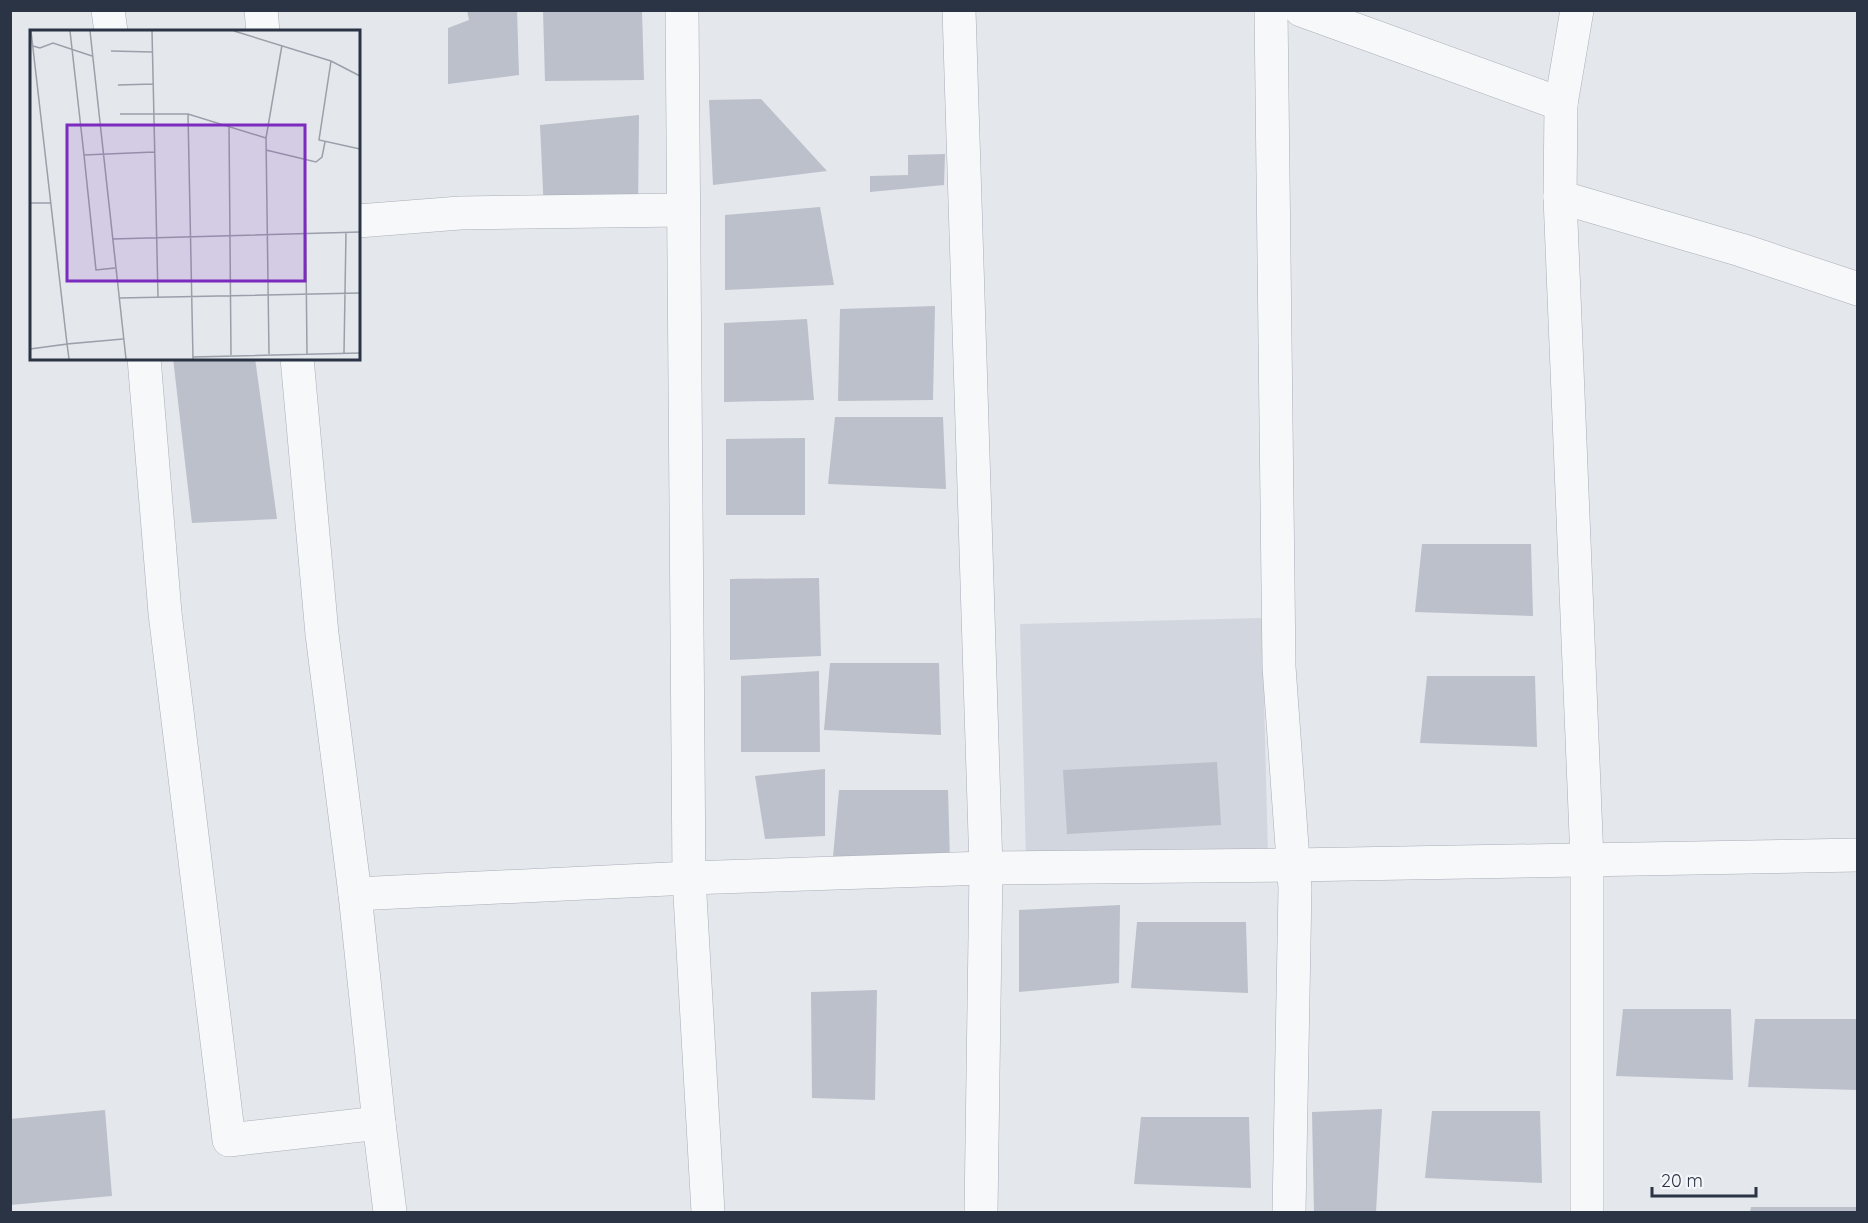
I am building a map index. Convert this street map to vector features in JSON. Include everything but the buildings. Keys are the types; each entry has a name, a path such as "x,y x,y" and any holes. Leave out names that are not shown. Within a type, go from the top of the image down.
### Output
{"street":[{"path":"108,10 111,30"},
{"path":"261,10 263,30"},
{"path":"682,10 689,878 708,1212"},
{"path":"959,10 986,868 981,1212"},
{"path":"1271,10 1279,667 1295,888 1289,1212"},
{"path":"1301,10 1561,104"},
{"path":"1577,10 1561,104 1560,197 1587,860 1587,1212"},
{"path":"1560,197 1741,250 1857,289"},
{"path":"360,221 460,213 683,210"},
{"path":"144,360 165,613 229,1140 379,1123"},
{"path":"297,360 322,634 355,894 390,1212"},
{"path":"355,894 689,878 986,868 1857,855"}],"shaded area":[{"path":"1262,618 1268,856 1026,861 1020,624"}]}
